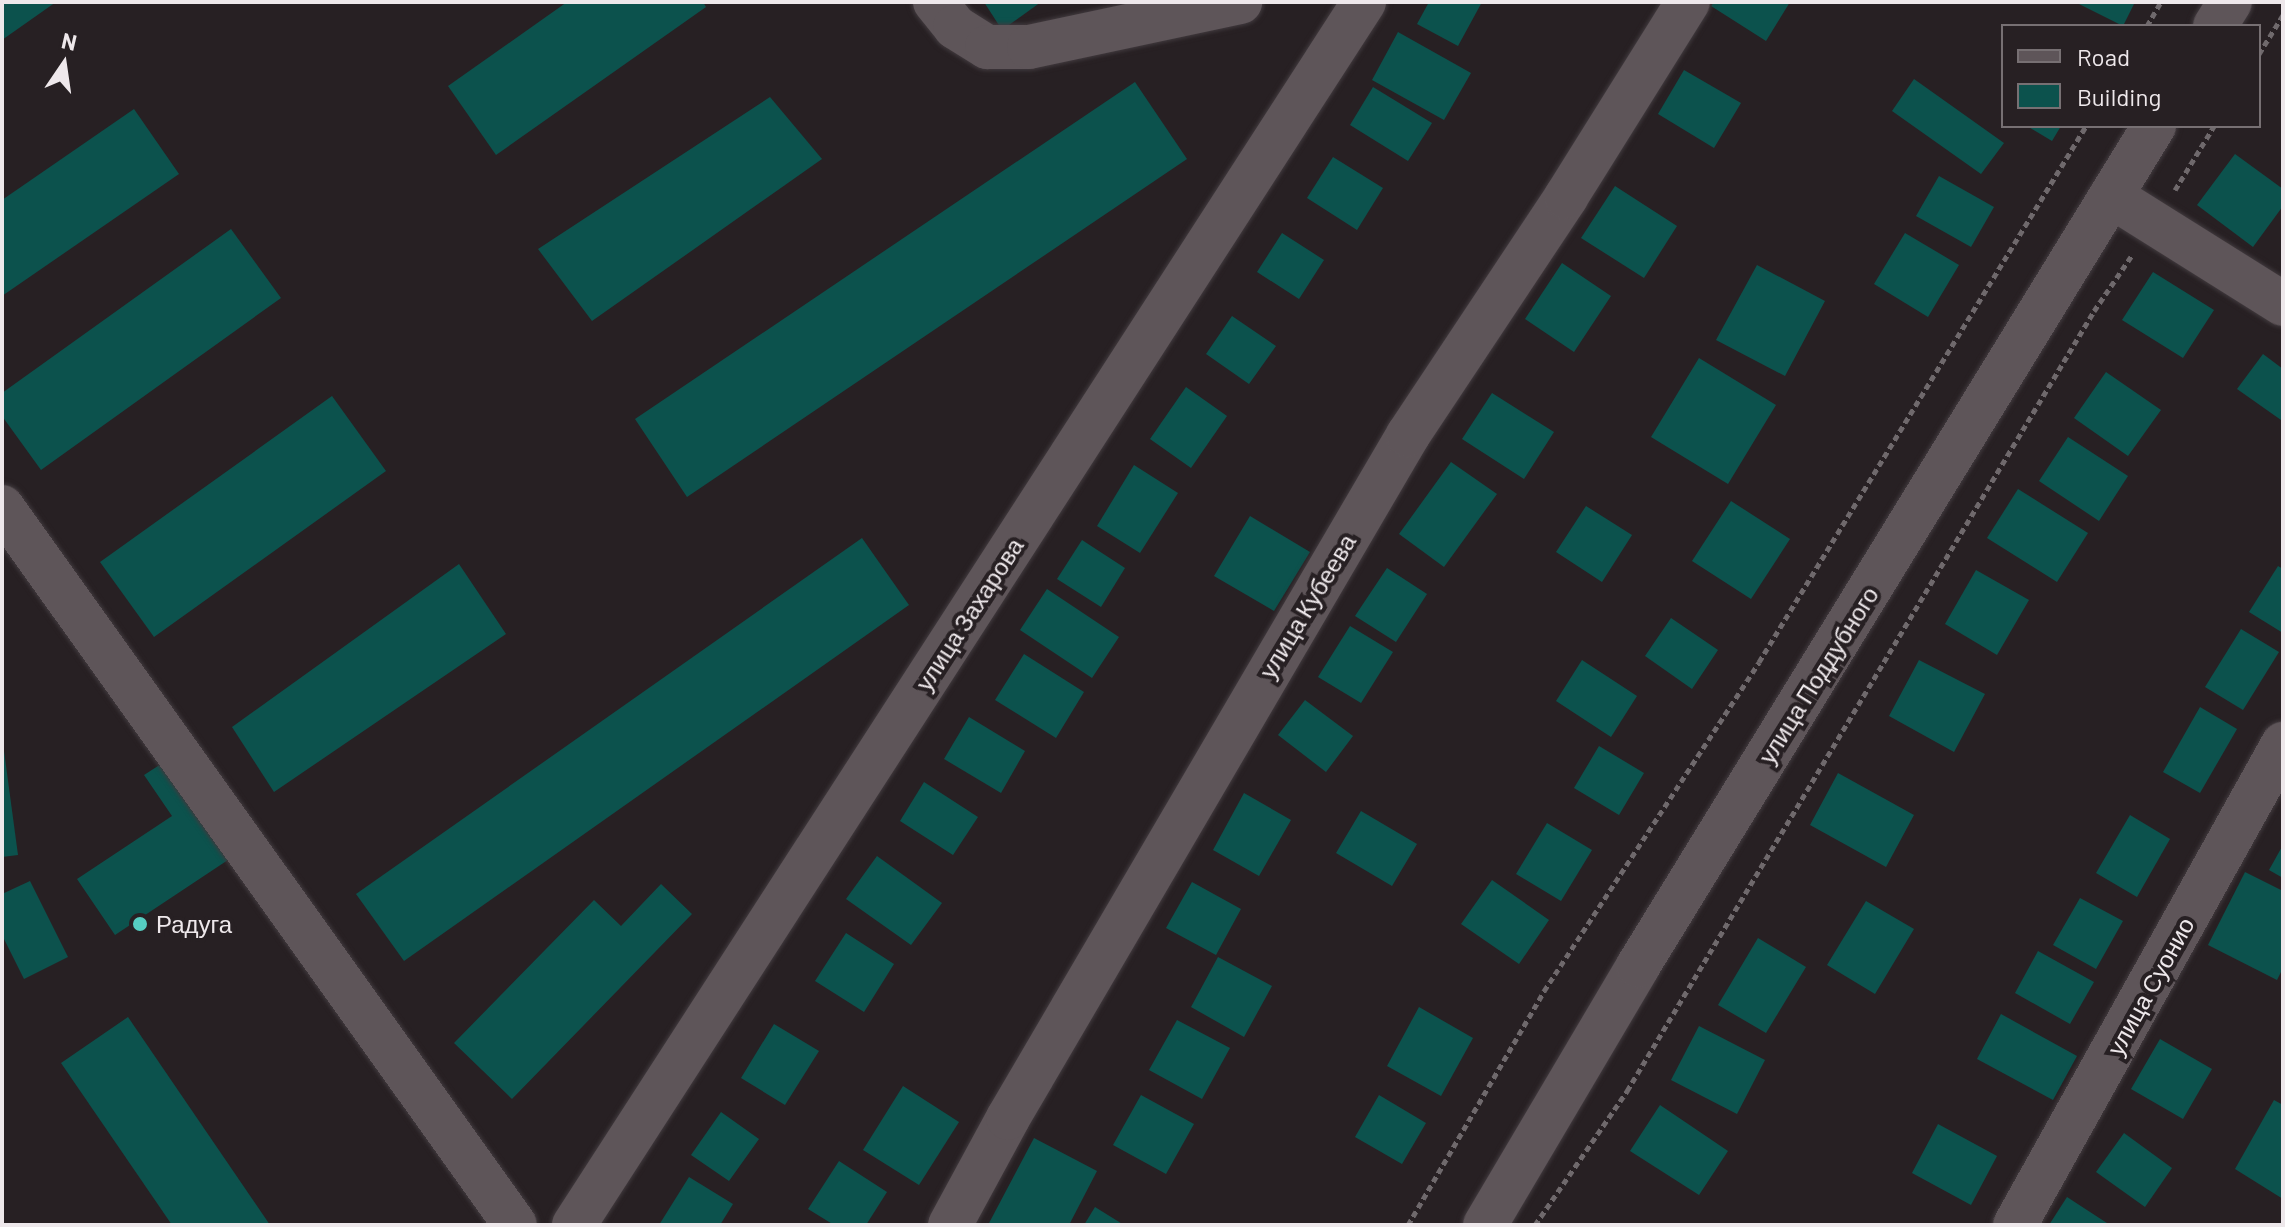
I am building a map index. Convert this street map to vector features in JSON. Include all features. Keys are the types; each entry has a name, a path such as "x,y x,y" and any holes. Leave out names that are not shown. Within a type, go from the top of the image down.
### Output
{"street":[{"path":"935,2 955,27 987,47 1015,47 1240,2"},
{"name":"улица Захарова","path":"574,1225 1364,2"},
{"name":"улица Кубеева","path":"950,1225 1024,1091 1408,435 1566,197 1688,2"},
{"path":"2216,24 2230,2"},
{"name":"улица Поддубного","path":"1485,1225 1638,966 2153,128"},
{"path":"2111,196 2283,304"},
{"path":"2,507 515,1225"},
{"name":"улица Суонио","path":"2015,1225 2051,1166 2283,744"}],"path":[{"path":"2148,24 2161,2"},
{"path":"2261,51 2283,15"},
{"path":"1408,1225 1544,991 1759,662 2085,128"},
{"path":"1535,1225 1627,1091 2094,311 2154,223 2213,128"}],"building":[{"path":"2,2 56,2 2,40"},
{"path":"567,2 703,2 706,7 496,155 448,86"},
{"path":"984,2 1041,2 1002,30"},
{"path":"1429,2 1482,2 1458,46 1417,24"},
{"path":"1714,2 1790,2 1766,41 1711,6"},
{"path":"2075,2 2135,2 2124,24"},
{"path":"1398,32 1471,73 1444,120 1372,80"},
{"path":"1684,70 1741,103 1714,148 1658,114"},
{"path":"1914,79 2004,143 1981,174 1892,111"},
{"path":"1135,82 1187,159 687,497 635,419"},
{"path":"1373,87 1432,123 1408,161 1350,125"},
{"path":"770,97 822,159 592,321 538,249"},
{"path":"134,109 179,174 2,296 2,200"},
{"path":"2030,128 2060,128 2052,141"},
{"path":"2235,154 2283,189 2283,206 2253,247 2197,205"},
{"path":"1333,157 1383,188 1357,230 1307,198"},
{"path":"1939,176 1994,207 1971,247 1916,216"},
{"path":"1615,186 1677,226 1644,278 1581,238"},
{"path":"231,229 281,298 41,470 2,416 2,393"},
{"path":"1282,233 1324,260 1299,299 1257,272"},
{"path":"1905,233 1959,265 1928,317 1874,284"},
{"path":"1562,263 1611,296 1574,352 1525,319"},
{"path":"1757,265 1825,301 1785,376 1716,340"},
{"path":"2153,272 2214,310 2183,358 2122,320"},
{"path":"1232,316 1276,346 1249,384 1206,354"},
{"path":"2263,354 2283,369 2281,420 2237,389"},
{"path":"1699,358 1776,405 1728,484 1651,437"},
{"path":"2106,372 2161,410 2128,456 2074,418"},
{"path":"1186,387 1227,416 1191,468 1150,439"},
{"path":"1492,393 1554,432 1524,479 1462,439"},
{"path":"332,396 386,471 154,637 100,562"},
{"path":"2068,437 2128,476 2099,521 2039,481"},
{"path":"1451,462 1497,494 1444,567 1399,534"},
{"path":"1134,465 1178,493 1140,553 1097,526"},
{"path":"2018,489 2088,533 2057,582 1987,538"},
{"path":"1731,501 1790,539 1751,599 1692,561"},
{"path":"1586,506 1632,535 1602,582 1556,552"},
{"path":"1250,516 1310,552 1274,611 1214,576"},
{"path":"862,538 909,605 404,961 356,894"},
{"path":"1082,540 1125,568 1101,607 1057,579"},
{"path":"459,564 506,634 274,792 232,727"},
{"path":"2278,566 2283,569 2283,633 2249,612"},
{"path":"1387,568 1427,594 1396,642 1355,616"},
{"path":"1976,570 2029,600 1997,655 1945,624"},
{"path":"1047,589 1119,637 1092,678 1020,630"},
{"path":"1671,618 1718,650 1692,689 1645,656"},
{"path":"1350,626 1393,652 1361,703 1318,677"},
{"path":"2241,629 2279,652 2243,710 2205,687"},
{"path":"1024,654 1084,692 1056,738 995,700"},
{"path":"1582,660 1637,696 1611,737 1556,701"},
{"path":"1919,660 1985,694 1954,752 1889,716"},
{"path":"1305,700 1353,736 1326,772 1278,735"},
{"path":"2200,707 2237,729 2200,793 2163,772"},
{"path":"969,717 1025,751 1001,793 944,759"},
{"path":"2,736 18,855 2,857"},
{"path":"1599,746 1644,773 1619,815 1574,788"},
{"path":"172,757 237,854 115,935 77,879 172,816 144,775"},
{"path":"1838,773 1914,815 1886,867 1810,825"},
{"path":"924,782 978,817 953,855 900,821"},
{"path":"1244,793 1291,820 1259,876 1213,850"},
{"path":"1361,811 1417,844 1392,886 1336,853"},
{"path":"2130,815 2170,839 2137,897 2096,873"},
{"path":"1547,823 1592,850 1561,901 1516,874"},
{"path":"2283,845 2283,878 2269,870"},
{"path":"877,856 942,903 911,945 846,899"},
{"path":"2245,872 2283,891 2283,968 2277,980 2208,945"},
{"path":"1492,880 1549,920 1519,964 1461,924"},
{"path":"30,881 68,957 24,979 2,935 2,894"},
{"path":"1192,882 1241,909 1216,955 1166,928"},
{"path":"661,884 692,914 512,1099 454,1043 594,900 621,926"},
{"path":"2080,898 2123,921 2096,969 2053,945"},
{"path":"1866,901 1914,929 1875,994 1827,965"},
{"path":"846,933 894,964 864,1012 815,981"},
{"path":"1758,938 1806,967 1766,1033 1718,1005"},
{"path":"2038,951 2094,982 2070,1024 2015,993"},
{"path":"1218,957 1272,986 1244,1037 1191,1007"},
{"path":"1419,1007 1473,1038 1441,1096 1387,1066"},
{"path":"2001,1014 2077,1056 2053,1100 1977,1059"},
{"path":"128,1017 270,1225 172,1225 61,1063"},
{"path":"1177,1020 1230,1048 1202,1099 1149,1070"},
{"path":"774,1024 819,1051 785,1105 741,1078"},
{"path":"1699,1026 1765,1060 1737,1114 1671,1080"},
{"path":"2160,1039 2212,1069 2183,1119 2131,1089"},
{"path":"903,1086 959,1122 919,1185 863,1150"},
{"path":"1141,1095 1194,1124 1166,1174 1113,1145"},
{"path":"1379,1095 1426,1123 1402,1164 1355,1137"},
{"path":"2274,1100 2283,1105 2283,1199 2235,1169"},
{"path":"1660,1105 1728,1151 1699,1195 1630,1151"},
{"path":"721,1112 759,1139 729,1181 691,1155"},
{"path":"1938,1124 1997,1156 1971,1205 1912,1173"},
{"path":"2124,1133 2172,1168 2145,1207 2096,1172"},
{"path":"1034,1138 1097,1171 1069,1225 988,1225"},
{"path":"839,1161 887,1192 866,1225 834,1225 808,1209"},
{"path":"689,1177 733,1204 720,1225 659,1225"},
{"path":"2067,1197 2110,1225 2049,1225"},
{"path":"1095,1207 1124,1225 1084,1225"}],"place":[{"name":"Радуга","path":"140,924"}]}
